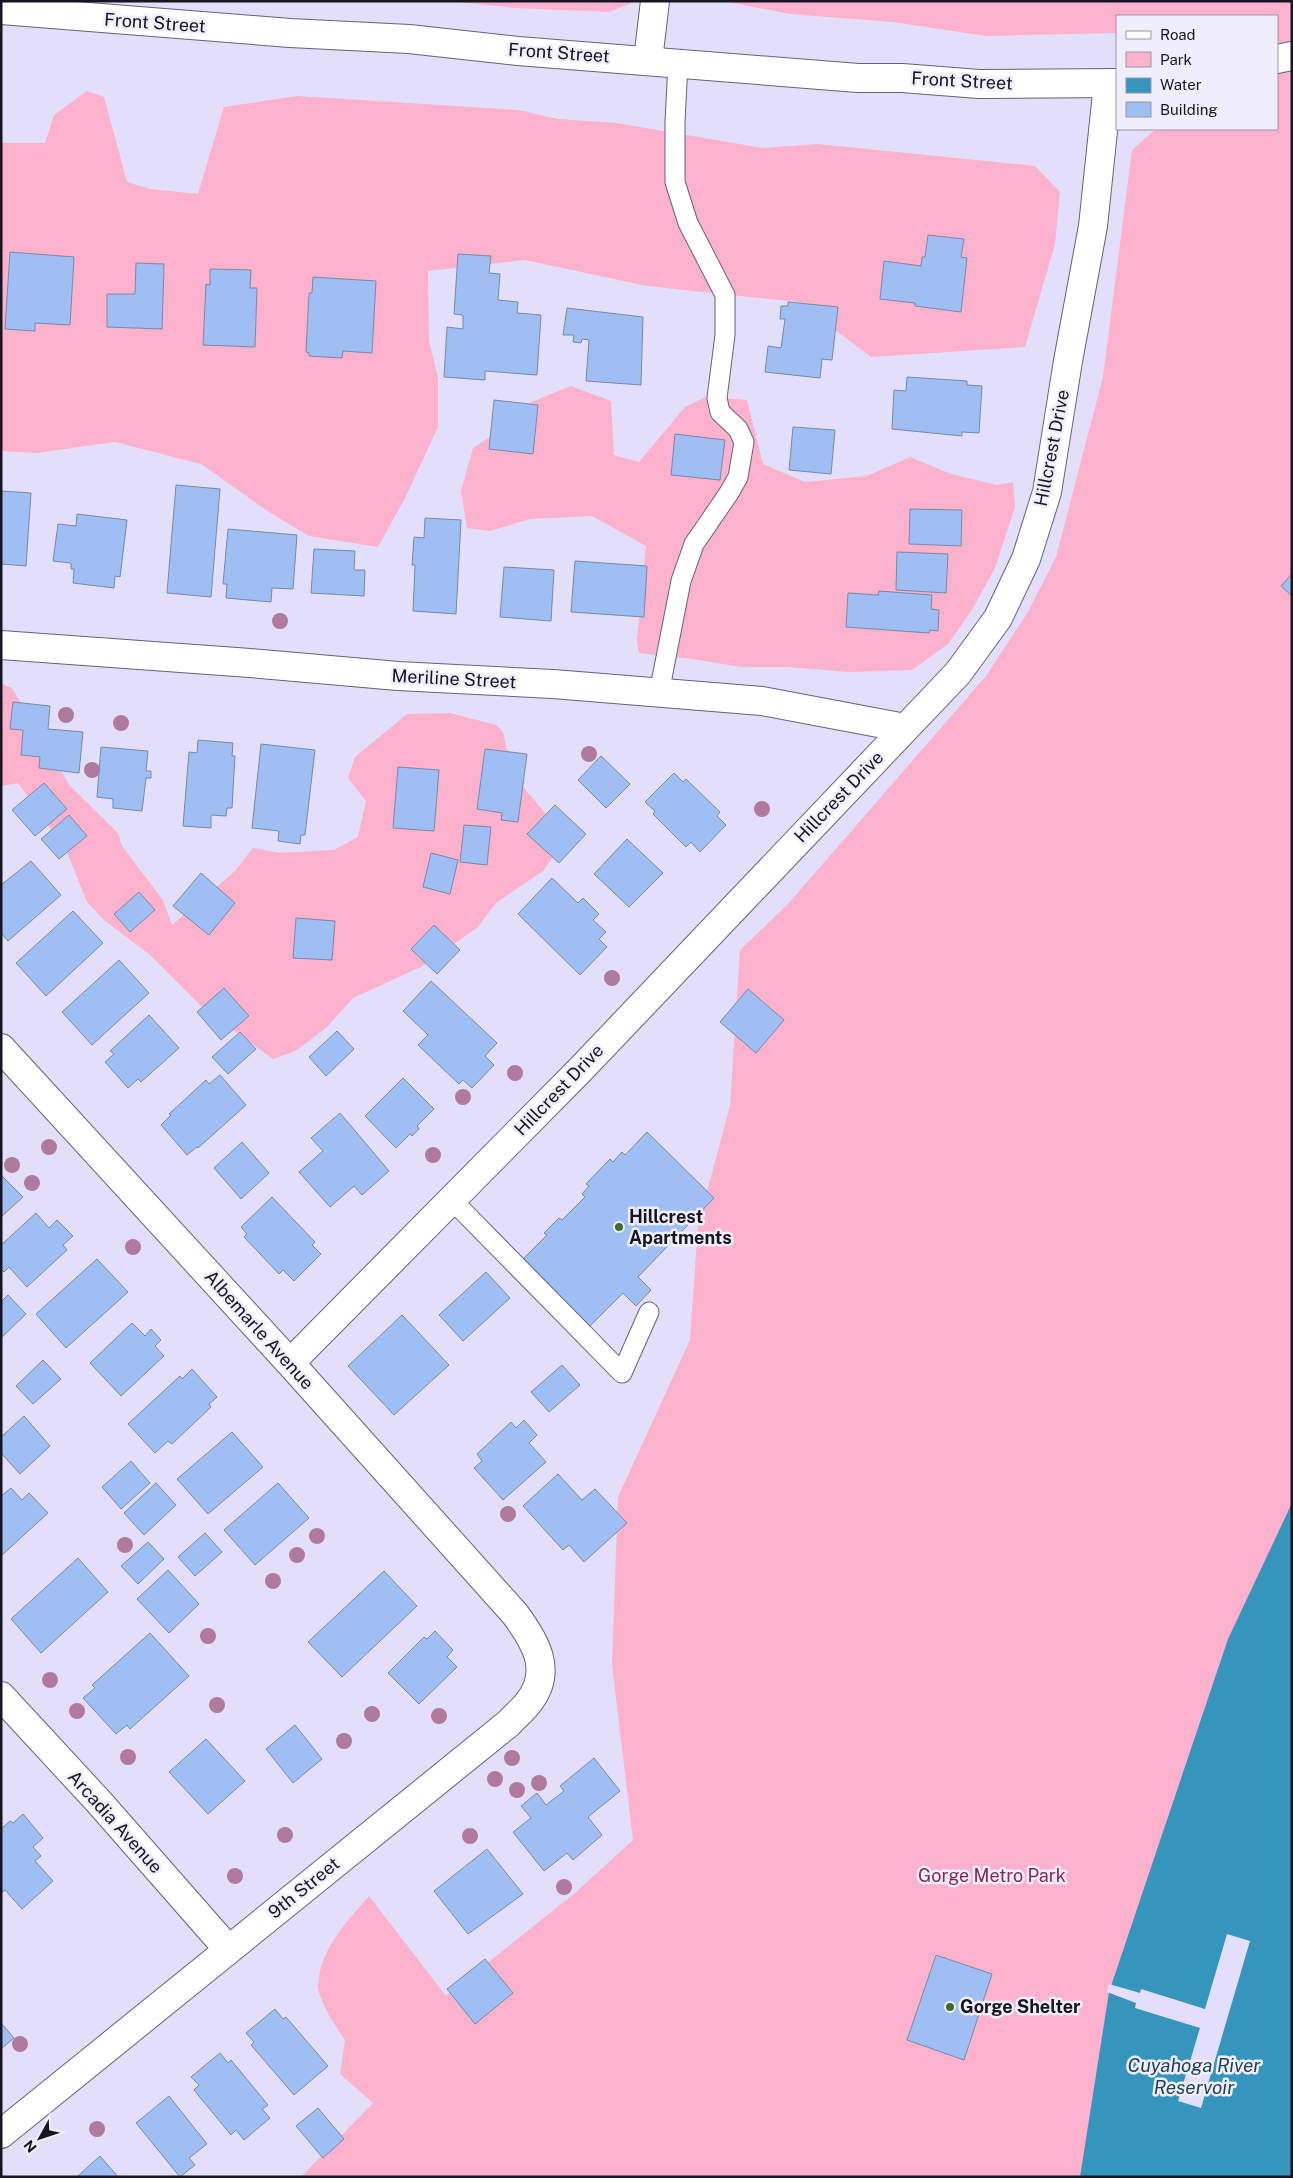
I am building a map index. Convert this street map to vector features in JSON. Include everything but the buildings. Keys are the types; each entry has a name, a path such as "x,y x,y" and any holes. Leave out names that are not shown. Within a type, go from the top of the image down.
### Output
{"street":[{"path":"648,60 655,1"},
{"name":"Front Street","path":"1,10 290,33 409,39 518,51 858,78 902,78 979,84 1112,83"},
{"path":"1278,59 1292,56"},
{"name":"Hillcrest Drive","path":"290,1363 581,1069 958,673 998,618 1026,559 1047,492 1093,226 1112,83"},
{"name":"Meriline Street","path":"1,646 762,701 905,728"},
{"name":"Albemarle Avenue","path":"1,1048 290,1363 515,1614"},
{"name":"9th Street","path":"1,2134 509,1723 529,1702 540,1679 539,1651 532,1637 515,1614"},
{"name":"Arcadia Avenue","path":"1,1696 99,1802 228,1950"}],"lane":[{"path":"660,693 681,581 690,553 738,476 744,442 738,429 720,412 717,398 725,335 725,295 688,223 675,182 675,122 678,63"},
{"path":"452,1200 622,1373 649,1312"}],"green space":[{"path":"450,1 632,1 630,4 609,12 515,8"},
{"name":"Gorge Metro Park","path":"723,1 1292,1 1292,2177 301,2177 373,2103 340,2074 345,2040 324,2005 318,1985 320,1971 329,1947 369,1896 446,1996 575,1893 633,1840 612,1664 618,1497 690,1340 698,1225 730,1106 740,950 788,904 986,676 1028,612 1056,557 1103,377 1132,150 1155,130 1278,130 1278,15 1116,15 1116,33 986,36 893,22 790,14"},
{"path":"87,91 104,97 127,182 150,189 198,194 224,107 297,96 518,110 558,119 616,123 763,148 817,144 1035,166 1060,192 1055,244 1025,347 871,357 798,302 647,286 525,260 428,271 429,341 438,378 438,427 405,498 378,547 309,536 269,512 201,464 115,442 36,453 1,451 1,143 45,143 54,115"},
{"path":"571,386 611,401 614,455 639,462 685,407 706,397 747,400 763,464 805,482 867,476 910,457 951,474 997,485 1013,482 1015,507 995,568 972,610 948,644 912,670 849,672 787,667 741,667 639,653 637,641 646,546 592,516 530,519 490,531 467,528 461,491 473,448 502,429 529,403"},
{"path":"1,684 12,688 70,786 118,833 122,846 163,900 172,925 234,872 253,848 280,853 334,850 358,837 366,801 348,778 355,757 407,714 450,713 496,725 503,732 512,774 546,814 558,849 543,871 496,903 478,927 423,966 353,998 327,1027 297,1050 273,1059 202,1007 149,954 104,920 87,902 67,852 18,783 1,786"}],"water":[{"name":"Cuyahoga River Reservoir","path":"1292,1503 1292,2177 1080,2177 1109,1992 1228,1639"}],"pier":[{"path":"1227,1934 1250,1941 1201,2108 1178,2101 1200,2028 1135,2008 1136,2003 1107,1992 1109,1984 1140,1993 1141,1989 1205,2009"}],"place":[{"name":"Hillcrest Apartments","path":"619,1227"},
{"name":"Gorge Shelter","path":"950,2007"}]}
